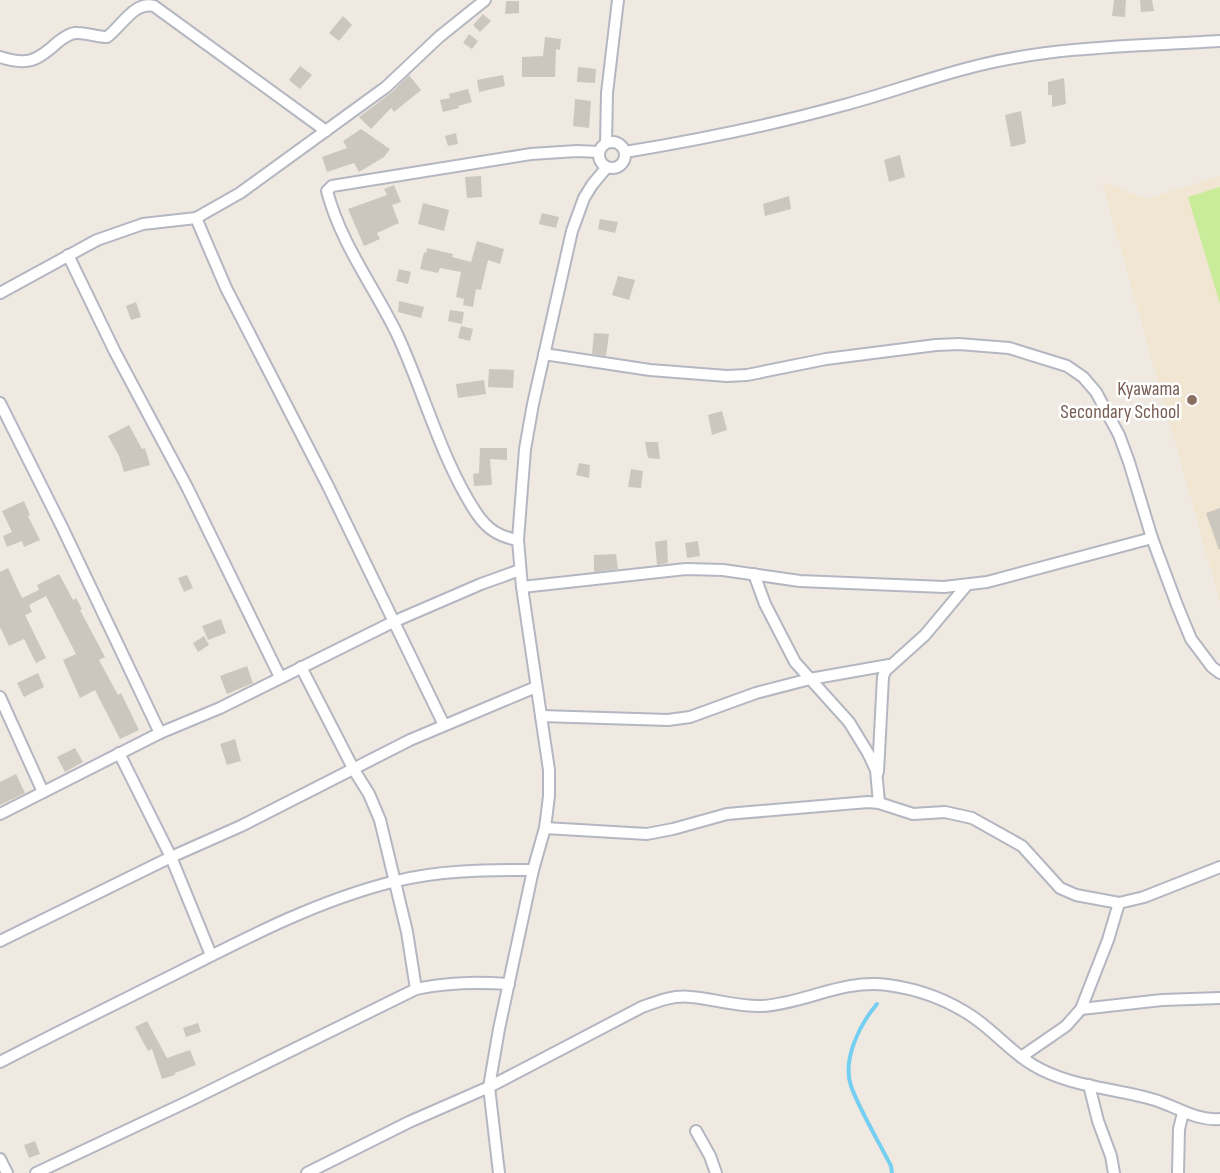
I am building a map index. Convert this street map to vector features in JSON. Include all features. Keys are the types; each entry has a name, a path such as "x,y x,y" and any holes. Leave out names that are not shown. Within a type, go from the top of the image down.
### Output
{"street":[{"path":"0,293 97,240 143,224 196,218 240,193 386,87 440,37 485,0"},
{"path":"518,540 503,537 487,526 466,495 440,440 396,333 338,227 327,191 332,186 497,159 603,148 618,143 625,152 623,163 612,168 602,164 603,148 607,93 618,0"},
{"path":"0,57 32,61 43,56 70,35 82,33 107,37 139,7 148,5 163,13 326,131"},
{"path":"625,152 842,106 979,65 1015,58 1070,50 1220,41"},
{"path":"499,1173 489,1087 532,870 545,828 549,796 549,771 520,570 518,540 525,449 572,231 592,185 607,167"},
{"path":"196,218 226,288 328,486 444,726"},
{"path":"68,255 114,352 187,487 280,677"},
{"path":"544,354 650,370 727,376 747,375 826,359 936,345 982,345 1009,348 1067,366 1083,377 1106,410 1119,435 1152,538 1191,639 1212,667 1220,673"},
{"path":"0,403 160,733"},
{"path":"522,587 686,569 723,570 800,581 966,586 1152,538"},
{"path":"0,813 160,733 220,708 393,622 481,584 520,570"},
{"path":"754,574 765,604 795,662 849,722 872,761 878,780"},
{"path":"879,803 883,677 889,665 925,635 966,586"},
{"path":"541,716 668,720 690,717 756,693 889,665"},
{"path":"301,667 354,770 369,794 380,820 407,932 416,989"},
{"path":"0,941 171,857 241,826 410,740 536,687"},
{"path":"0,697 43,792"},
{"path":"119,753 171,857 212,955"},
{"path":"545,828 647,834 728,814 784,808 879,803 913,814 945,812 972,818 1022,846 1060,888 1076,895 1119,903 1144,897 1220,867"},
{"path":"0,1062 212,955 346,895 395,881 466,870 532,870"},
{"path":"1021,1057 1066,1026 1081,1009 1106,946 1119,903"},
{"path":"36,1173 179,1106 416,989 442,983 509,984"},
{"path":"307,1173 409,1122 489,1087 642,1007 660,1000 688,997 766,1006 837,987 867,984 888,985 932,996 953,1005 973,1017 1021,1057 1052,1074 1158,1101 1184,1113 1220,1119"},
{"path":"1081,1009 1162,1000 1220,998"},
{"path":"1089,1085 1114,1173"},
{"path":"1178,1173 1179,1129 1184,1113"},
{"path":"696,1131 710,1156 716,1173"},
{"path":"0,1160 7,1173"}],"shaded area":[{"name":"Kyawama Secondary School","path":"1220,176 1220,602 1102,182 1146,199"}],"green space":[{"path":"1220,187 1220,304 1188,197"}],"building":[{"path":"1114,0 1126,0 1125,17 1112,16"},
{"path":"1140,0 1152,0 1154,11 1141,12"},
{"path":"506,1 519,1 519,13 505,14"},
{"path":"483,14 491,21 480,32 473,25"},
{"path":"343,16 352,25 339,41 329,33"},
{"path":"469,34 478,41 472,49 463,43"},
{"path":"545,37 561,39 560,50 556,49 555,77 522,77 522,57 543,56"},
{"path":"300,66 312,75 300,89 289,80"},
{"path":"578,67 596,69 595,83 577,82"},
{"path":"409,75 421,90 394,112 391,108 371,129 359,117 391,93"},
{"path":"503,75 505,86 479,92 477,80"},
{"path":"1064,78 1066,104 1052,107 1052,95 1048,95 1048,82"},
{"path":"468,89 472,102 443,112 440,100 450,98 449,94"},
{"path":"575,99 591,101 589,128 573,126"},
{"path":"1021,111 1026,143 1011,147 1005,115"},
{"path":"361,129 390,149 384,157 359,172 354,163 327,172 322,157 347,148 343,141"},
{"path":"456,133 458,144 448,146 445,136"},
{"path":"900,155 905,177 889,182 884,160"},
{"path":"481,176 482,197 467,198 465,177"},
{"path":"394,185 401,202 392,205 399,223 377,233 380,239 364,246 348,209 387,195 384,189"},
{"path":"789,196 791,209 765,216 763,204"},
{"path":"423,203 449,210 444,231 418,224"},
{"path":"542,213 559,217 556,228 539,224"},
{"path":"600,219 618,222 615,233 598,229"},
{"path":"477,241 504,249 500,264 488,260 481,290 476,289 473,307 463,305 464,299 456,297 461,272 440,268 438,273 420,269 427,248 453,254 452,257 471,262"},
{"path":"399,269 411,272 408,284 396,281"},
{"path":"618,276 635,280 629,300 612,295"},
{"path":"399,301 424,307 421,318 398,312"},
{"path":"136,302 141,317 131,320 126,306"},
{"path":"450,310 464,312 462,324 448,321"},
{"path":"461,326 473,329 470,341 458,338"},
{"path":"594,333 609,334 606,356 592,354"},
{"path":"489,369 514,370 513,388 488,387"},
{"path":"484,380 486,394 458,398 456,384"},
{"path":"722,411 727,430 712,435 708,415"},
{"path":"129,425 142,449 145,448 150,465 124,472 119,456 108,436"},
{"path":"645,442 658,442 660,459 648,458"},
{"path":"480,448 507,448 507,460 490,459 492,485 474,486 473,474 479,473"},
{"path":"579,463 590,465 589,478 576,475"},
{"path":"631,469 643,471 641,488 628,487"},
{"path":"24,501 30,515 28,516 40,540 24,547 22,541 7,547 3,536 12,532 2,511"},
{"path":"1220,508 1220,549 1219,550 1206,513"},
{"path":"667,540 668,563 657,565 655,542"},
{"path":"698,541 700,556 687,558 685,543"},
{"path":"616,554 618,569 594,572 594,555"},
{"path":"8,568 22,598 39,590 37,585 59,574 73,600 76,598 82,609 80,610 105,657 99,660 118,695 121,693 139,730 120,739 95,690 80,698 63,660 76,654 46,596 29,605 32,612 25,615 46,658 36,663 24,639 9,646 0,627 0,572"},
{"path":"187,575 193,588 184,592 178,578"},
{"path":"221,619 226,633 208,640 202,626"},
{"path":"204,636 209,645 198,652 193,643"},
{"path":"247,666 253,683 227,694 220,676"},
{"path":"38,673 44,687 24,697 17,683"},
{"path":"235,739 241,761 227,765 220,744"},
{"path":"75,748 83,762 65,772 57,757"},
{"path":"16,774 25,793 0,805 0,782"},
{"path":"147,1021 167,1058 190,1050 196,1065 162,1079 152,1049 148,1051 135,1027"},
{"path":"198,1023 201,1032 186,1037 183,1028"},
{"path":"35,1141 40,1154 29,1158 24,1145"}],"waterway":[{"path":"877,1004 864,1021 854,1042 849,1076 855,1096 891,1166 892,1173"}],"place":[{"name":"Kyawama Secondary School","path":"1192,400"}]}
